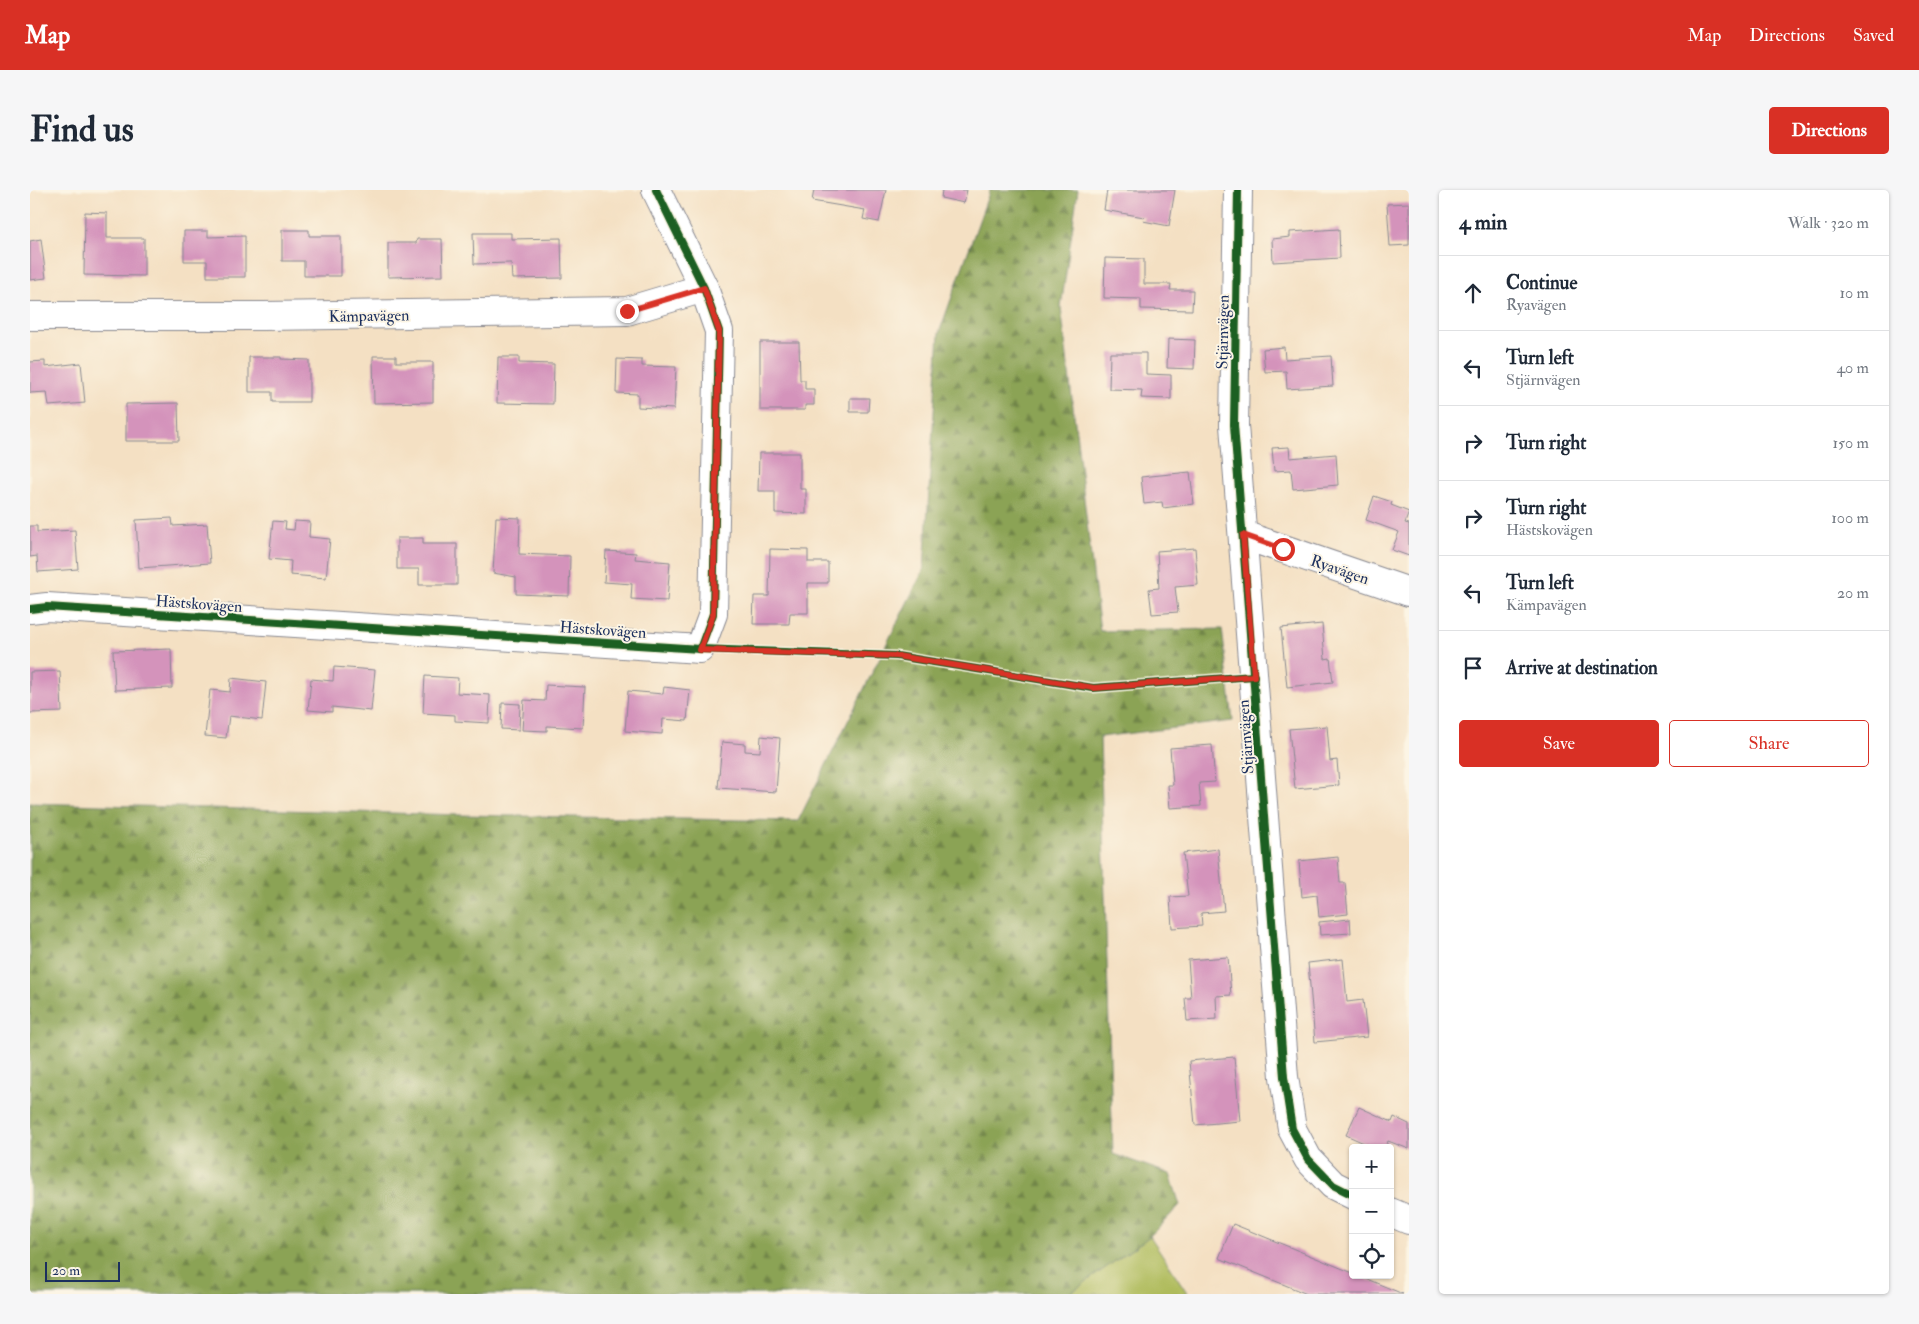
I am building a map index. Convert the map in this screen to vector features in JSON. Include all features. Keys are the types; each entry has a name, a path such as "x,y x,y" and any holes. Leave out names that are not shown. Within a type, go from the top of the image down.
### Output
{"street":[{"name":"Hästskovägen","path":"30,609 47,607 700,650 713,614 719,331 704,288 656,190"},
{"name":"Stjärnvägen","path":"1238,190 1234,425 1284,1077 1292,1129 1308,1159 1333,1185 1349,1192"},
{"name":"Kämpavägen","path":"30,316 263,316 627,311 704,288"},
{"name":"Ryavägen","path":"1243,535 1409,592"},
{"path":"1394,1214 1409,1220"}],"green space":[{"path":"990,190 1078,190 1061,307 1100,631 1222,629 1233,721 1100,737 1113,1154 1170,1174 1180,1205 1150,1236 1069,1294 30,1294 30,803 463,815 798,821 924,569 939,333"},
{"path":"1150,1236 1188,1294 1069,1294"}],"building":[{"path":"814,190 886,190 879,222 863,219 865,210 812,201"},
{"path":"942,190 967,190 964,203 941,198"},
{"path":"1107,190 1175,190 1169,226 1143,221 1144,217 1104,210"},
{"path":"1409,203 1409,245 1390,246 1387,204"},
{"path":"85,212 107,213 107,238 144,238 144,276 84,275"},
{"path":"1339,229 1340,258 1273,262 1272,239 1290,237 1290,232"},
{"path":"282,230 309,230 309,236 341,236 341,276 304,276 304,261 282,261"},
{"path":"184,231 208,231 208,237 245,236 245,277 207,277 207,261 184,261"},
{"path":"473,233 511,233 511,239 561,238 562,278 512,279 511,263 474,264"},
{"path":"41,239 46,278 30,280 30,241"},
{"path":"417,239 442,239 443,276 388,277 388,243 416,243"},
{"path":"1105,258 1144,259 1144,284 1171,284 1170,290 1193,290 1192,310 1141,309 1141,299 1104,298"},
{"path":"1168,339 1195,340 1194,369 1167,368"},
{"path":"760,342 799,342 800,380 805,380 805,389 814,389 814,405 805,405 805,410 760,410"},
{"path":"1284,347 1285,359 1331,356 1333,386 1287,389 1286,371 1265,372 1263,349"},
{"path":"1110,353 1146,353 1146,374 1171,375 1171,399 1141,398 1142,390 1109,389"},
{"path":"373,356 396,356 396,362 433,362 433,402 374,403"},
{"path":"249,357 281,357 281,359 309,360 309,402 272,402 272,392 249,392"},
{"path":"498,357 519,357 519,363 554,364 553,404 497,403"},
{"path":"617,359 642,360 642,366 676,367 674,409 638,407 638,394 616,393"},
{"path":"45,361 45,367 81,363 85,403 49,406 47,392 30,393 30,362"},
{"path":"850,398 869,398 868,412 850,412"},
{"path":"178,403 179,441 126,441 126,404"},
{"path":"1289,447 1290,458 1336,454 1338,485 1293,489 1291,470 1274,471 1272,448"},
{"path":"759,453 800,453 800,489 806,489 806,514 775,513 775,491 758,491"},
{"path":"1190,472 1194,504 1163,508 1162,502 1144,504 1141,477"},
{"path":"1374,496 1392,502 1391,505 1409,512 1405,523 1409,524 1409,556 1392,550 1399,532 1366,520"},
{"path":"496,517 520,518 519,554 570,556 569,596 516,594 516,577 493,573"},
{"path":"172,518 173,526 207,524 210,563 139,568 136,520"},
{"path":"273,521 286,522 285,529 294,530 295,521 310,522 309,537 330,539 326,578 290,575 291,561 269,559"},
{"path":"30,526 37,526 37,532 75,530 78,569 38,572 37,556 30,557"},
{"path":"397,538 423,538 423,544 457,544 457,585 419,585 419,569 397,569"},
{"path":"1195,548 1198,585 1175,587 1178,612 1152,614 1149,589 1159,588 1157,551"},
{"path":"770,549 808,550 808,562 828,562 828,583 808,583 808,613 790,613 789,624 753,624 754,596 769,596"},
{"path":"606,551 636,553 635,559 670,562 667,601 631,599 632,584 604,582"},
{"path":"1322,624 1325,659 1330,658 1333,682 1287,687 1281,628"},
{"path":"171,649 172,688 115,690 113,651"},
{"path":"334,667 375,670 371,711 332,707 332,712 308,710 311,679 333,681"},
{"path":"60,671 62,712 30,713 30,672"},
{"path":"425,676 458,678 457,693 490,695 489,723 455,721 455,715 423,713"},
{"path":"231,678 266,682 262,720 229,716 226,738 205,736 210,690 230,692"},
{"path":"546,685 585,687 583,728 547,726 547,731 522,730 524,700 545,701"},
{"path":"664,687 690,690 687,721 663,719 662,734 625,731 628,691 663,694"},
{"path":"502,703 520,704 519,730 501,729"},
{"path":"1327,726 1330,761 1337,760 1339,785 1295,789 1289,729"},
{"path":"761,736 780,738 776,792 718,788 722,742 745,744 745,751 760,752"},
{"path":"1212,745 1215,782 1199,783 1201,806 1170,808 1168,785 1173,785 1170,748"},
{"path":"1218,849 1224,911 1201,913 1202,926 1172,928 1170,897 1188,896 1183,853"},
{"path":"1338,857 1340,883 1345,883 1348,914 1319,917 1317,895 1302,897 1299,861"},
{"path":"1350,919 1351,933 1320,935 1319,922"},
{"path":"1228,957 1231,995 1216,996 1217,1019 1187,1021 1185,998 1191,998 1188,960"},
{"path":"1343,959 1347,1002 1363,1000 1367,1037 1315,1042 1308,963"},
{"path":"1234,1057 1240,1121 1195,1125 1189,1061"},
{"path":"1359,1107 1392,1122 1394,1117 1409,1124 1409,1149 1388,1141 1387,1144 1366,1144 1346,1135"},
{"path":"1233,1224 1349,1271 1349,1279 1367,1279 1403,1294 1307,1294 1219,1258"}],"cycle path":[{"path":"30,609 47,607 700,649 713,614 719,331 704,288 656,190"},
{"path":"1238,190 1234,425 1284,1077 1292,1129 1308,1159 1333,1185 1349,1193"},
{"path":"700,649 897,656 1093,688 1254,676"}],"route":[{"path":"627,311 704,288 719,331 713,614 700,650 897,656 1094,688 1254,676 1243,535 1283,549"}]}
